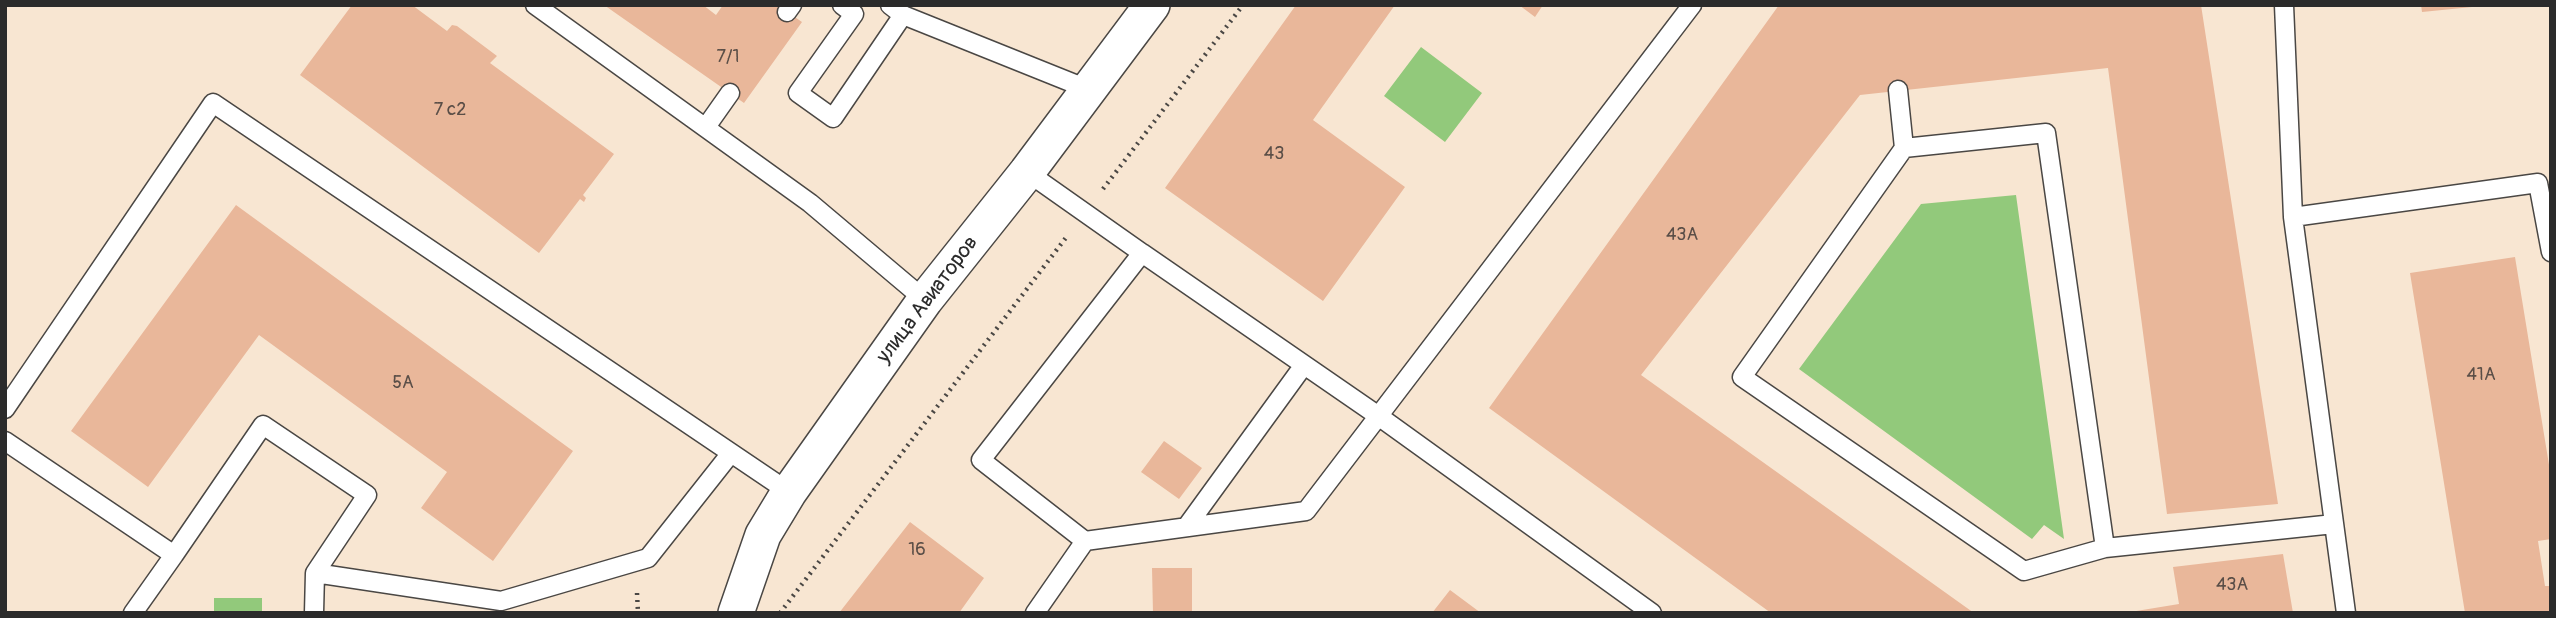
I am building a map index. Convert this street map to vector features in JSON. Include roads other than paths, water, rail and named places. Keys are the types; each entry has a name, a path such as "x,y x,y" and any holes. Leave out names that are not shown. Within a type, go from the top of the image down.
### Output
{"street":[{"name":"улица Авиаторов","path":"736,613 763,535 789,492 925,300 1027,172 1152,5"}],"lane":[{"path":"535,5 810,203 925,300"},
{"path":"842,5 854,14 798,93 834,118 897,10 1090,90"},
{"path":"1035,613 1086,541 1306,511 1692,5"},
{"path":"2284,5 2293,217 2346,613"},
{"path":"1898,90 1905,148 1742,377 2024,571 2105,548 2334,524"},
{"path":"706,127 730,93"},
{"path":"5,409 213,103 789,492"},
{"path":"1905,148 2046,133 2105,548"},
{"path":"1027,172 1377,415 1652,613"},
{"path":"2293,217 2545,187 2551,252"},
{"path":"1086,541 981,460 1142,253"},
{"path":"1186,526 1304,365"},
{"path":"134,613 263,425 367,495 314,573 314,613"},
{"path":"5,441 174,555"},
{"path":"314,573 501,601 648,558 731,453"}]}
